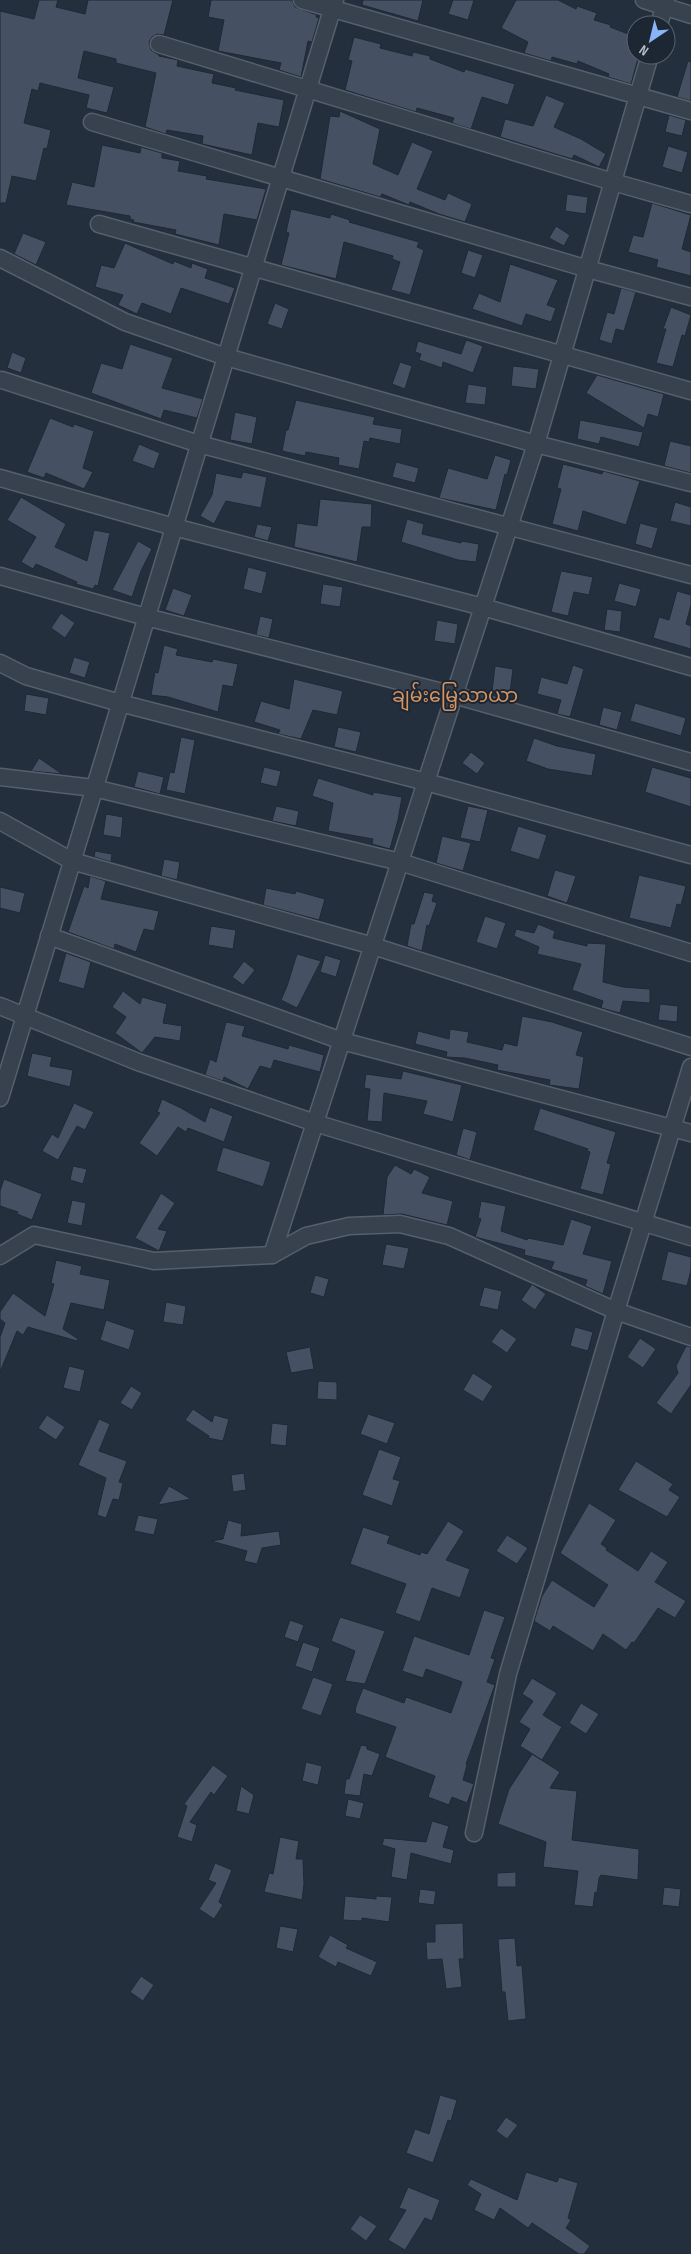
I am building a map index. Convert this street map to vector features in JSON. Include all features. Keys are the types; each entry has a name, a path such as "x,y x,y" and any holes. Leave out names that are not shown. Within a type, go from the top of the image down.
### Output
{"street":[{"path":"302,0 333,4 691,110"},
{"path":"644,0 665,4 691,16"},
{"path":"0,1098 333,4"},
{"path":"159,44 691,204"},
{"path":"272,1255 536,444 647,65"},
{"path":"92,122 588,269 691,297"},
{"path":"100,224 691,391"},
{"path":"0,258 125,322 226,357 536,444 691,483"},
{"path":"2,380 199,444 691,575"},
{"path":"0,478 174,527 483,608 691,667"},
{"path":"0,576 146,617 454,695 691,762"},
{"path":"0,663 26,676 120,703 426,782 691,855"},
{"path":"0,777 94,788 400,862 691,953"},
{"path":"0,821 72,861 373,946 691,1047"},
{"path":"49,936 342,1041 691,1133"},
{"path":"0,1006 138,1062 315,1122 644,1221 691,1237"},
{"path":"474,1833 508,1674 691,1067"},
{"path":"0,1256 34,1236 154,1262 272,1255 306,1236 314,1234 349,1226 400,1224 449,1236 616,1311 691,1336"}],"building":[{"path":"39,0 58,0 56,7 85,14 88,0 173,0 164,35 157,34 152,37 149,42 151,50 159,56 178,60 177,66 214,74 212,83 236,88 235,90 284,100 279,127 258,123 252,155 202,144 203,136 167,130 166,134 145,127 156,73 116,63 116,59 84,51 78,78 114,87 107,113 86,108 89,95 40,83 38,91 32,89 24,123 51,130 47,149 44,148 36,181 12,176 6,203 0,203 0,11 34,19"},
{"path":"211,0 292,0 295,7 317,15 316,17 319,18 312,42 308,41 301,77 279,70 281,63 218,51 224,20 208,17"},
{"path":"363,0 423,0 418,21 362,5"},
{"path":"453,0 474,0 468,20 448,14"},
{"path":"516,0 558,0 576,9 577,6 597,13 594,20 611,25 610,27 626,33 626,65 636,65 631,84 608,77 609,74 578,61 577,64 552,57 551,61 524,53 528,42 501,28"},
{"path":"354,37 381,44 380,48 412,56 413,52 430,56 430,59 464,72 465,69 515,84 508,105 482,97 471,129 452,123 454,118 417,108 416,112 345,90 352,61 348,60"},
{"path":"688,61 691,62 691,101 677,97"},
{"path":"546,95 565,103 554,127 581,139 606,154 599,167 574,155 572,159 500,137 505,119 533,126"},
{"path":"340,111 380,129 373,164 398,175 412,142 433,151 417,189 445,200 448,193 472,204 465,222 410,202 409,205 382,194 380,197 320,179 330,116 339,117"},
{"path":"669,115 686,120 682,136 665,132"},
{"path":"102,145 140,153 141,147 162,153 162,158 180,161 178,171 207,176 206,179 266,189 257,220 224,214 219,245 175,234 176,230 133,222 134,220 130,219 130,216 66,205 72,182 94,187"},
{"path":"668,146 688,152 682,173 662,167"},
{"path":"567,194 588,197 586,214 565,211"},
{"path":"652,203 691,215 682,249 691,252 691,276 656,267 658,260 628,252 633,235 643,237"},
{"path":"291,209 330,218 331,214 350,220 349,222 419,242 417,247 424,250 410,295 391,290 400,262 392,259 393,256 344,242 336,279 281,265 289,233 286,232"},
{"path":"556,226 570,235 564,246 549,238"},
{"path":"23,233 46,242 36,265 14,254"},
{"path":"125,243 173,264 174,261 191,268 192,263 208,269 205,278 235,288 229,304 181,288 171,314 142,303 137,314 118,305 123,295 95,287 101,265 114,268"},
{"path":"468,250 483,255 475,278 461,273"},
{"path":"510,264 558,280 547,305 556,308 551,322 526,314 522,326 472,309 479,293 500,302"},
{"path":"621,288 636,292 624,331 616,329 612,344 599,340 607,312 614,314"},
{"path":"275,303 289,309 282,329 267,324"},
{"path":"671,307 691,315 685,336 682,335 673,367 656,363 666,329 663,329"},
{"path":"466,340 483,346 473,373 443,362 442,368 419,360 421,354 415,352 418,341 461,354"},
{"path":"130,344 173,358 162,388 203,399 197,418 164,410 161,419 91,393 101,363 122,369"},
{"path":"12,352 26,358 21,373 7,368"},
{"path":"400,362 412,366 405,389 392,384"},
{"path":"513,366 539,369 536,389 511,386"},
{"path":"597,375 664,394 658,417 648,414 644,428 586,393"},
{"path":"468,384 487,387 485,405 465,403"},
{"path":"296,400 375,417 373,424 402,429 400,444 370,438 369,442 364,441 359,469 338,465 339,458 306,452 305,456 282,451 286,430 288,430"},
{"path":"235,412 257,417 252,444 230,440"},
{"path":"50,418 73,427 74,424 94,431 83,468 93,472 84,489 46,473 44,478 27,472"},
{"path":"580,420 643,432 639,447 601,437 599,444 577,439"},
{"path":"670,441 691,446 691,473 664,466"},
{"path":"139,444 160,453 154,469 132,461"},
{"path":"495,455 511,460 507,475 505,474 496,510 439,498 448,468 487,479"},
{"path":"396,462 419,468 415,483 392,477"},
{"path":"563,464 602,474 603,471 640,481 626,525 583,511 578,531 552,524 561,489 557,488"},
{"path":"243,472 267,477 261,508 226,501 214,524 200,516 212,495 216,473 241,478"},
{"path":"21,497 66,524 55,547 87,561 94,530 110,533 98,586 95,585 93,589 76,584 77,582 36,564 33,569 21,562 36,537 7,520"},
{"path":"320,499 372,504 371,527 362,527 357,562 294,547 297,523 317,526"},
{"path":"675,502 691,507 691,526 670,521"},
{"path":"407,519 424,524 422,534 461,543 461,541 479,544 476,562 458,560 401,542"},
{"path":"640,523 658,528 652,549 635,544"},
{"path":"257,524 272,527 268,541 254,537"},
{"path":"138,541 152,549 141,571 132,597 112,590"},
{"path":"248,567 267,572 262,594 243,589"},
{"path":"561,571 593,577 589,595 574,592 568,616 551,612"},
{"path":"619,583 641,589 636,607 614,601"},
{"path":"323,584 343,587 340,607 320,604"},
{"path":"173,588 192,595 184,616 165,610"},
{"path":"677,591 691,595 691,605 686,624 691,626 691,649 653,638 659,617 669,620"},
{"path":"607,609 622,611 620,632 604,630"},
{"path":"61,613 75,623 65,638 51,628"},
{"path":"260,616 273,619 269,638 256,635"},
{"path":"437,620 458,624 455,644 434,641"},
{"path":"164,645 178,649 176,655 212,662 213,659 238,664 233,687 223,685 218,712 168,697 151,695 155,672 158,673"},
{"path":"74,657 90,662 85,678 69,673"},
{"path":"573,665 584,669 570,717 557,714 561,700 537,694 541,677 567,684"},
{"path":"495,666 513,669 510,693 492,691"},
{"path":"294,679 343,691 337,715 313,710 301,739 278,734 280,730 254,722 261,701 289,709"},
{"path":"26,694 49,698 46,715 24,711"},
{"path":"635,703 686,718 681,736 630,721"},
{"path":"603,707 622,712 617,730 599,725"},
{"path":"338,727 361,732 356,752 334,747"},
{"path":"181,737 195,740 185,794 166,790 170,772 174,773"},
{"path":"534,738 557,746 596,754 592,776 548,769 526,761"},
{"path":"471,752 485,763 477,774 462,763"},
{"path":"39,758 62,774 31,771"},
{"path":"264,767 281,771 277,787 260,783"},
{"path":"652,767 691,778 691,807 645,792"},
{"path":"138,771 164,777 160,794 134,787"},
{"path":"318,778 373,795 373,792 402,797 390,849 372,844 373,839 328,831 333,803 312,796"},
{"path":"276,806 299,811 296,826 272,821"},
{"path":"468,806 488,810 480,842 460,838"},
{"path":"106,814 123,817 121,838 103,835"},
{"path":"518,826 547,835 539,860 510,851"},
{"path":"442,836 471,843 463,871 436,863"},
{"path":"95,851 112,854 111,862 94,857"},
{"path":"164,859 180,862 177,880 161,876"},
{"path":"555,870 576,876 567,903 547,896"},
{"path":"639,875 686,886 681,905 677,904 671,928 629,918"},
{"path":"90,876 106,881 101,899 159,911 154,931 144,929 136,952 115,944 114,949 68,932 84,886 88,888"},
{"path":"0,887 25,893 20,913 0,908"},
{"path":"266,888 295,894 296,891 325,899 319,920 263,905"},
{"path":"424,892 434,894 432,901 437,903 429,926 427,925 422,951 407,946 411,924 414,924"},
{"path":"485,916 506,923 497,949 476,942"},
{"path":"538,924 555,931 553,938 587,946 587,943 606,944 603,982 623,987 650,989 650,1003 623,1001 620,1013 601,1008 603,1001 572,990 581,964 537,954 539,947 514,936 516,929 534,933"},
{"path":"211,926 236,930 233,949 208,945"},
{"path":"66,953 91,962 84,989 58,982"},
{"path":"297,954 321,961 297,1008 281,1000"},
{"path":"325,955 341,960 336,977 320,972"},
{"path":"244,961 255,970 243,985 232,977"},
{"path":"123,991 140,1004 142,997 167,1004 163,1023 182,1026 180,1041 155,1037 142,1053 115,1033 126,1017 112,1007"},
{"path":"660,1004 678,1006 677,1022 658,1020"},
{"path":"522,1016 552,1022 583,1032 576,1055 584,1057 579,1089 549,1085 550,1080 497,1070 498,1065 465,1058 446,1057 447,1052 415,1044 418,1031 449,1039 450,1029 469,1032 467,1042 502,1050 504,1043 517,1046"},
{"path":"226,1022 245,1026 242,1036 288,1049 289,1045 324,1055 320,1072 274,1060 271,1069 260,1066 248,1089 224,1077 223,1081 205,1075 210,1059 216,1062"},
{"path":"32,1053 52,1057 50,1066 73,1070 70,1087 27,1076"},
{"path":"403,1071 462,1085 453,1122 423,1114 427,1101 384,1093 382,1122 367,1121 370,1089 364,1088 366,1074 401,1079"},
{"path":"162,1099 205,1122 210,1107 233,1116 224,1142 188,1128 186,1132 178,1127 157,1156 139,1143 160,1113 157,1112"},
{"path":"74,1103 94,1112 85,1130 77,1126 58,1160 42,1151 52,1134 58,1138"},
{"path":"540,1108 616,1132 607,1163 611,1164 603,1195 580,1189 590,1152 587,1151 588,1149 533,1130"},
{"path":"463,1128 477,1132 470,1160 456,1155"},
{"path":"223,1147 271,1162 263,1187 216,1171"},
{"path":"395,1165 411,1174 414,1169 430,1177 422,1193 453,1201 447,1225 402,1214 383,1215 387,1177"},
{"path":"73,1166 87,1169 83,1184 70,1180"},
{"path":"4,1179 42,1194 32,1220 17,1214 18,1212 0,1206 0,1191"},
{"path":"161,1193 175,1203 158,1229 167,1231 159,1251 135,1238"},
{"path":"72,1200 86,1203 82,1226 67,1223"},
{"path":"481,1201 506,1206 501,1231 527,1240 528,1238 563,1245 571,1219 592,1226 583,1254 612,1261 603,1294 585,1286 587,1280 551,1269 554,1262 524,1255 525,1250 475,1237 481,1219 478,1218"},
{"path":"386,1244 409,1248 404,1269 382,1265"},
{"path":"668,1251 691,1257 691,1270 687,1286 661,1280"},
{"path":"56,1260 82,1266 80,1274 110,1280 104,1310 71,1303 63,1329 78,1339 77,1341 28,1327 23,1335 17,1331 0,1372 0,1337 5,1323 0,1319 0,1312 13,1293 45,1316 54,1284 51,1283"},
{"path":"315,1275 329,1279 324,1297 310,1293"},
{"path":"532,1284 546,1294 535,1310 521,1300"},
{"path":"484,1287 502,1291 498,1310 479,1306"},
{"path":"166,1302 186,1306 183,1325 163,1322"},
{"path":"106,1320 135,1330 129,1350 100,1340"},
{"path":"575,1327 593,1332 588,1351 570,1346"},
{"path":"501,1328 517,1339 507,1353 491,1342"},
{"path":"640,1338 656,1349 643,1368 627,1357"},
{"path":"686,1346 691,1347 691,1385 671,1414 656,1403 678,1373 676,1366"},
{"path":"310,1347 314,1369 291,1373 286,1352"},
{"path":"69,1366 85,1370 80,1392 63,1388"},
{"path":"473,1373 493,1386 483,1402 463,1390"},
{"path":"318,1381 337,1382 337,1400 317,1399"},
{"path":"131,1386 142,1393 132,1410 120,1403"},
{"path":"193,1409 212,1422 214,1415 229,1419 223,1441 208,1438 209,1436 185,1420"},
{"path":"368,1414 395,1423 387,1444 360,1434"},
{"path":"47,1415 65,1427 56,1440 38,1428"},
{"path":"99,1419 110,1424 99,1451 127,1461 119,1482 123,1483 119,1500 113,1499 106,1518 97,1515 106,1478 78,1465"},
{"path":"272,1423 288,1425 286,1446 270,1444"},
{"path":"379,1449 401,1457 393,1479 400,1481 392,1506 362,1495"},
{"path":"636,1461 673,1484 669,1490 680,1497 667,1517 618,1490"},
{"path":"244,1473 246,1490 233,1492 231,1475"},
{"path":"169,1486 191,1499 158,1505"},
{"path":"589,1503 616,1520 601,1544 607,1548 606,1550 638,1571 651,1551 668,1562 655,1582 686,1601 675,1618 658,1608 634,1643 632,1642 626,1650 603,1634 593,1651 553,1626 550,1631 534,1621 542,1596 552,1580 594,1607 608,1585 560,1553"},
{"path":"138,1515 158,1519 154,1535 134,1531"},
{"path":"228,1520 242,1524 241,1536 279,1531 281,1545 262,1548 257,1564 244,1561 247,1551 211,1541 223,1539"},
{"path":"448,1521 464,1531 446,1560 470,1569 460,1598 432,1588 420,1622 395,1613 406,1584 350,1564 363,1527 390,1536 387,1543 420,1555 421,1552 427,1554"},
{"path":"507,1535 528,1548 517,1564 496,1551"},
{"path":"484,1610 505,1617 491,1658 495,1659 487,1682 495,1685 466,1764 463,1780 474,1784 467,1803 452,1797 449,1805 428,1797 435,1776 385,1757 396,1727 355,1713 356,1706 363,1688 404,1703 406,1697 451,1713 462,1682 426,1669 423,1678 402,1671 414,1636 469,1655"},
{"path":"340,1617 385,1631 365,1684 345,1681 355,1651 331,1641"},
{"path":"290,1620 304,1625 298,1642 284,1637"},
{"path":"303,1642 320,1648 312,1672 295,1666"},
{"path":"313,1677 333,1684 321,1716 301,1709"},
{"path":"532,1678 557,1693 543,1715 562,1727 542,1760 520,1746 530,1729 519,1722 533,1701 522,1694"},
{"path":"581,1703 599,1714 586,1734 569,1723"},
{"path":"361,1745 367,1746 367,1749 380,1754 372,1776 364,1774 360,1796 344,1794 346,1779 349,1779"},
{"path":"532,1754 560,1772 550,1788 577,1791 572,1840 639,1849 638,1880 601,1875 597,1893 595,1892 593,1907 574,1905 578,1871 543,1867 546,1842 498,1824 509,1789"},
{"path":"306,1762 322,1766 318,1785 302,1781"},
{"path":"213,1765 228,1776 214,1795 211,1792 190,1822 197,1825 192,1842 177,1837 187,1806 184,1804"},
{"path":"241,1786 254,1795 249,1814 236,1811"},
{"path":"348,1799 364,1803 360,1819 345,1816"},
{"path":"432,1821 449,1826 443,1847 454,1850 451,1864 411,1853 407,1880 391,1877 395,1849 382,1845 384,1838 426,1842"},
{"path":"280,1837 299,1841 296,1859 303,1859 304,1884 302,1900 264,1892 269,1873 273,1874"},
{"path":"215,1863 232,1870 219,1902 223,1905 214,1919 199,1909 216,1883 208,1880"},
{"path":"516,1872 516,1887 497,1887 497,1873"},
{"path":"664,1887 681,1889 679,1907 662,1905"},
{"path":"420,1889 436,1891 434,1905 418,1903"},
{"path":"345,1896 376,1899 376,1896 392,1897 389,1922 362,1918 362,1921 343,1920"},
{"path":"463,1923 464,1959 459,1959 462,1987 446,1989 442,1959 427,1960 426,1942 435,1942 435,1924"},
{"path":"280,1926 298,1929 293,1952 276,1948"},
{"path":"330,1935 348,1945 346,1948 377,1962 371,1976 338,1962 336,1967 318,1957"},
{"path":"515,1938 517,1966 522,1965 526,2019 508,2021 505,1992 502,1992 498,1939"},
{"path":"141,1976 154,1985 143,2001 130,1992"},
{"path":"440,2095 457,2100 451,2121 448,2120 433,2163 406,2153 415,2129 429,2134"},
{"path":"506,2117 518,2125 507,2139 496,2131"},
{"path":"526,2172 557,2182 559,2177 578,2183 568,2218 571,2220 566,2228 590,2246 584,2254 579,2254 532,2223 528,2228 500,2208 494,2220 474,2210 481,2194 467,2185 471,2179 517,2200"},
{"path":"408,2187 440,2200 432,2221 425,2218 405,2250 388,2240 406,2210 399,2208"},
{"path":"360,2215 377,2226 366,2241 350,2229"}],"district":[{"name":"ချမ်းမြေ့သာယာ","path":"455,695"}]}
